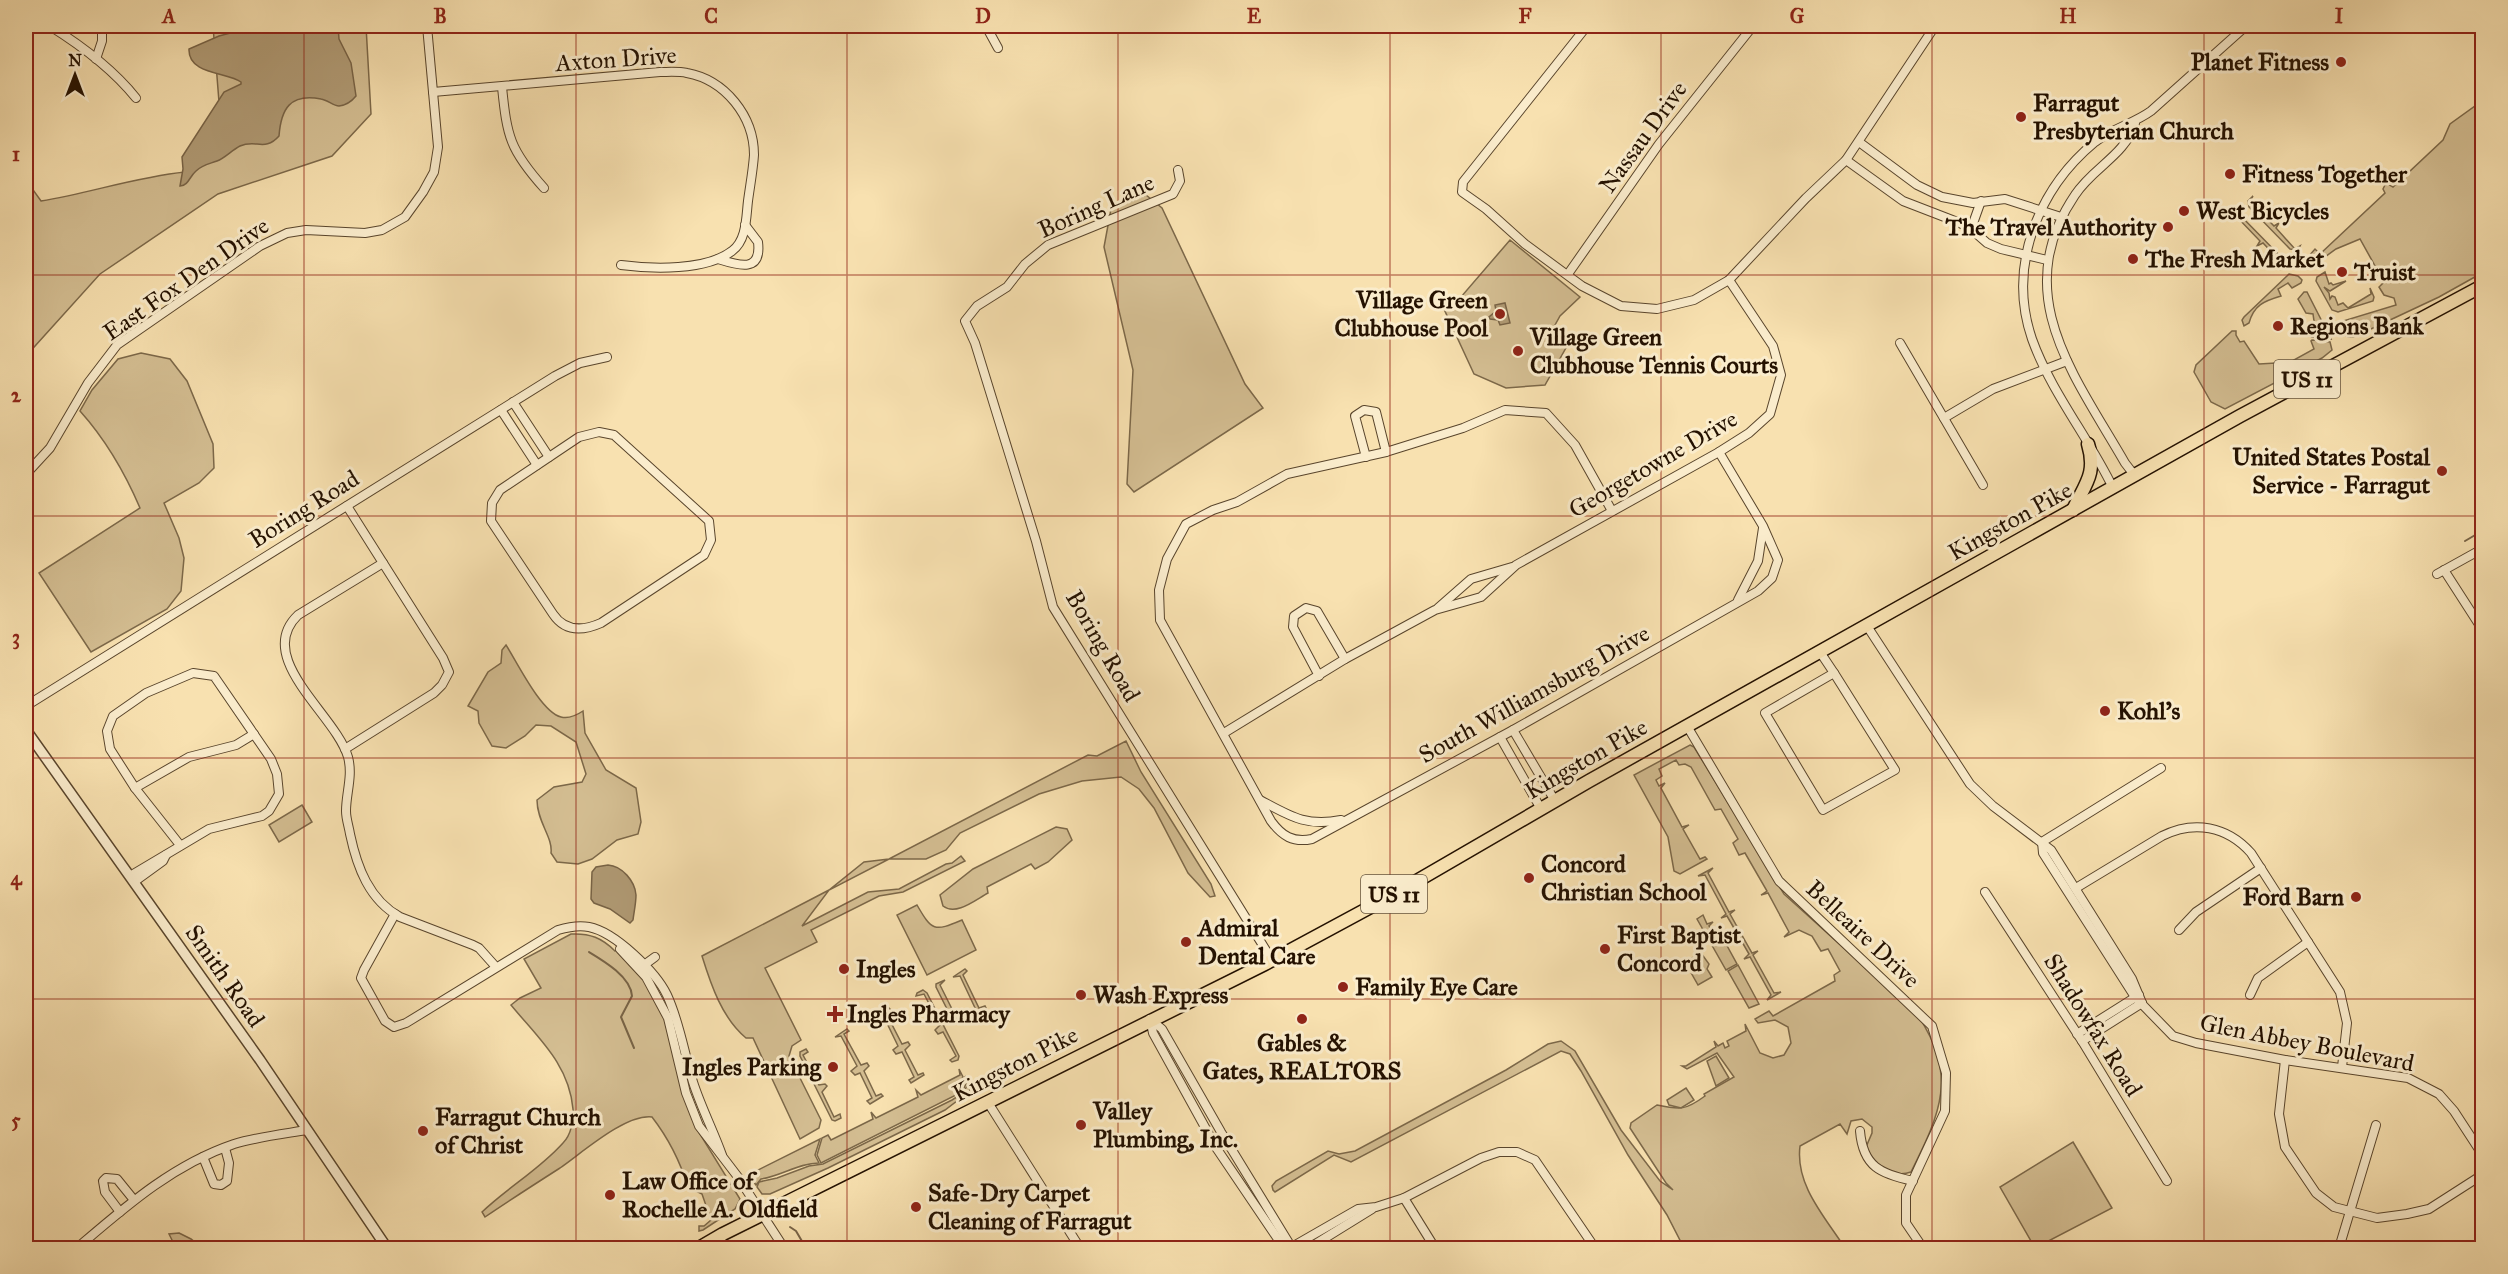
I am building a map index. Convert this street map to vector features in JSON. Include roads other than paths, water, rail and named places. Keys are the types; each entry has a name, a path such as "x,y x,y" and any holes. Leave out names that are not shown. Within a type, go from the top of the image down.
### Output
{"main road":[{"name":"Kingston Pike","path":"699,1248 1150,1019 1272,960 1391,896 1687,726 2073,510 2302,382 2482,286"},
{"path":"2073,510 2085,487 2092,466 2088,444"}],"street":[{"path":"50,26 79,44 124,82 136,98"},
{"path":"96,59 102,41 102,26"},
{"name":"East Fox Den Drive","path":"26,474 50,448 88,383 117,345 260,246 287,233 306,230 365,234 382,230 405,217 434,172 438,147 427,26"},
{"path":"986,26 998,48"},
{"path":"1587,26 1463,182 1462,192 1485,208 1525,244 1582,286 1621,306 1657,309 1694,300 1729,279 1846,160 1935,26"},
{"name":"Nassau Drive","path":"1568,274 1659,144 1754,26"},
{"path":"2113,488 2045,368 2029,326 2024,281 2026,256 2040,209 2060,177 2082,154 2111,130 2135,123 2151,111 2246,26"},
{"name":"Axton Drive","path":"433,92 660,72 687,73 711,81 734,99 749,126 754,154 743,237 734,250 718,259 690,266 643,268 621,265"},
{"path":"502,87 506,128 513,147 521,163 544,188"},
{"path":"2135,123 2126,145 2087,180 2061,217 2047,260 2050,318 2059,346 2135,476"},
{"path":"1859,142 1917,185 1942,197 1962,202 2005,199 2061,217"},
{"path":"1846,160 1903,201 1971,230 1987,243 2026,256 2047,260"},
{"name":"Boring Lane","path":"965,321 977,306 1007,287 1025,264 1048,246 1173,194 1179,186 1178,170"},
{"path":"1971,230 1981,201"},
{"path":"718,259 743,266 751,264 756,258 758,242 745,225"},
{"name":"Georgetowne Drive","path":"1224,733 1345,659 1435,610 1471,579 1516,565 1749,433 1770,414 1781,375 1773,346 1729,279"},
{"name":"Boring Road","path":"965,321 979,354 1036,541 1053,608 1272,960"},
{"path":"1899,343 1983,485"},
{"name":"Boring Road","path":"26,706 513,402 580,363 607,357"},
{"path":"1944,418 1994,389 2067,361"},
{"path":"513,402 549,457"},
{"path":"501,410 537,465"},
{"path":"1366,457 1355,416 1364,410 1376,412 1386,452"},
{"name":"South Williamsburg Drive","path":"1612,512 1575,444 1546,413 1505,410 1463,428 1386,452 1287,474 1237,502 1213,510 1186,524 1167,559 1159,590 1160,620 1280,833 1296,840 1312,839 1513,730 1758,591 1772,578 1778,560 1763,526 1719,452"},
{"path":"598,432 614,435 709,521 711,540 704,555 601,623 581,630 564,625 556,619 491,521 492,503 500,490 537,465 579,437 598,432"},
{"path":"345,748 434,693 442,685 449,672 443,658 347,506"},
{"path":"1737,602 1758,561 1763,526"},
{"path":"2482,549 2441,572 2482,629"},
{"path":"383,564 298,615 284,636 285,653 345,748 351,774 347,819 360,872 381,903 395,914 474,945 496,967"},
{"name":"Georgetowne Drive","path":"1435,610 1480,597 1516,565"},
{"path":"1319,676 1293,627 1294,616 1306,608 1317,611 1345,659"},
{"name":"Glen Abbey Boulevard","path":"1867,626 1970,784 1993,806 2051,850 2076,888 2139,998"},
{"path":"1820,652 1834,673 1895,770 1823,810 1765,713 1834,673"},
{"path":"132,879 160,856 166,855 209,829 262,816 274,806 279,794 277,774 271,759 214,676 193,673 146,693 113,716 107,731 110,749 135,788 180,845"},
{"name":"Belleaire Drive","path":"1687,726 1779,881 1932,1026 1946,1073 1945,1112 1906,1195 1906,1222 1923,1248"},
{"name":"Smith Road","path":"26,730 307,1130 387,1248"},
{"path":"1513,730 1555,801"},
{"path":"135,788 189,757 236,745 254,735"},
{"path":"1500,737 1541,809"},
{"path":"2042,842 2161,768"},
{"name":"South Williamsburg Drive","path":"1259,799 1304,821 1322,824 1349,818"},
{"path":"2076,888 2162,836 2187,827 2207,827 2231,835 2244,846 2261,868 2344,1001 2347,1032 2342,1067"},
{"name":"Glen Abbey Boulevard","path":"2042,842 2043,853 2139,998 2173,1036 2196,1043 2285,1060 2408,1078 2424,1084 2439,1094 2454,1111 2482,1154"},
{"path":"2179,930 2196,912 2261,868"},
{"name":"Shadowfax Road","path":"1985,892 2082,1041 2168,1180"},
{"path":"395,914 361,978 385,1021 391,1026 406,1023 558,930 571,926 590,927 607,934 641,967 668,1018 681,1055 687,1092 699,1126 722,1155 784,1248"},
{"path":"2250,995 2258,978 2308,942"},
{"path":"641,967 655,957"},
{"path":"2077,1034 2139,998"},
{"path":"2082,1041 2139,998"},
{"path":"1150,1019 1153,1033 1217,1149 1248,1199 1290,1248"},
{"path":"1150,1019 1162,1029 1290,1248"},
{"path":"2285,1060 2279,1114 2285,1147 2316,1193 2334,1207 2377,1218 2430,1209 2482,1175"},
{"path":"987,1101 1080,1248"},
{"path":"2339,1248 2376,1125"},
{"path":"77,1248 134,1200 186,1164 225,1148 307,1130"},
{"path":"1860,1131 1862,1145 1883,1174 1913,1181"},
{"path":"202,1157 214,1184 221,1185 227,1181 229,1172 225,1148"},
{"path":"1290,1248 1322,1235 1376,1207 1404,1198 1480,1158 1499,1152 1517,1152 1535,1160 1594,1248"},
{"path":"120,1212 105,1192 103,1181 106,1178 117,1179 134,1200"},
{"path":"1404,1198 1435,1248"},
{"path":"1309,1248 1322,1235"}],"waterway":[{"path":"2465,541 2482,531"},
{"path":"589,952 616,970 627,982 632,996 621,1017 634,1048"},
{"path":"790,1227 796,1231 806,1248"}],"place":[{"name":"Planet Fitness","path":"2341,62"},
{"name":"Farragut Presbyterian Church","path":"2021,117"},
{"name":"Fitness Together","path":"2230,174"},
{"name":"West Bicycles","path":"2184,211"},
{"name":"The Travel Authority","path":"2168,227"},
{"name":"The Fresh Market","path":"2133,259"},
{"name":"Truist","path":"2342,272"},
{"name":"Village Green Clubhouse Pool","path":"1500,314"},
{"name":"Regions Bank","path":"2278,326"},
{"name":"Village Green Clubhouse Tennis Courts","path":"1518,351"},
{"name":"United States Postal Service - Farragut","path":"2442,471"},
{"name":"Kohl's","path":"2105,711"},
{"name":"Concord Christian School","path":"1529,878"},
{"name":"Ford Barn","path":"2356,897"},
{"name":"Admiral Dental Care","path":"1186,942"},
{"name":"First Baptist Concord","path":"1605,949"},
{"name":"Ingles","path":"844,969"},
{"name":"Family Eye Care","path":"1343,987"},
{"name":"Wash Express","path":"1081,995"},
{"name":"Ingles Pharmacy","path":"835,1014"},
{"name":"Gables & Gates, REALTORS","path":"1302,1019"},
{"name":"Ingles Parking","path":"833,1067"},
{"name":"Valley Plumbing, Inc.","path":"1081,1125"},
{"name":"Farragut Church of Christ","path":"423,1131"},
{"name":"Law Office of Rochelle A. Oldfield","path":"610,1195"},
{"name":"Safe-Dry Carpet Cleaning of Farragut","path":"916,1207"}]}
